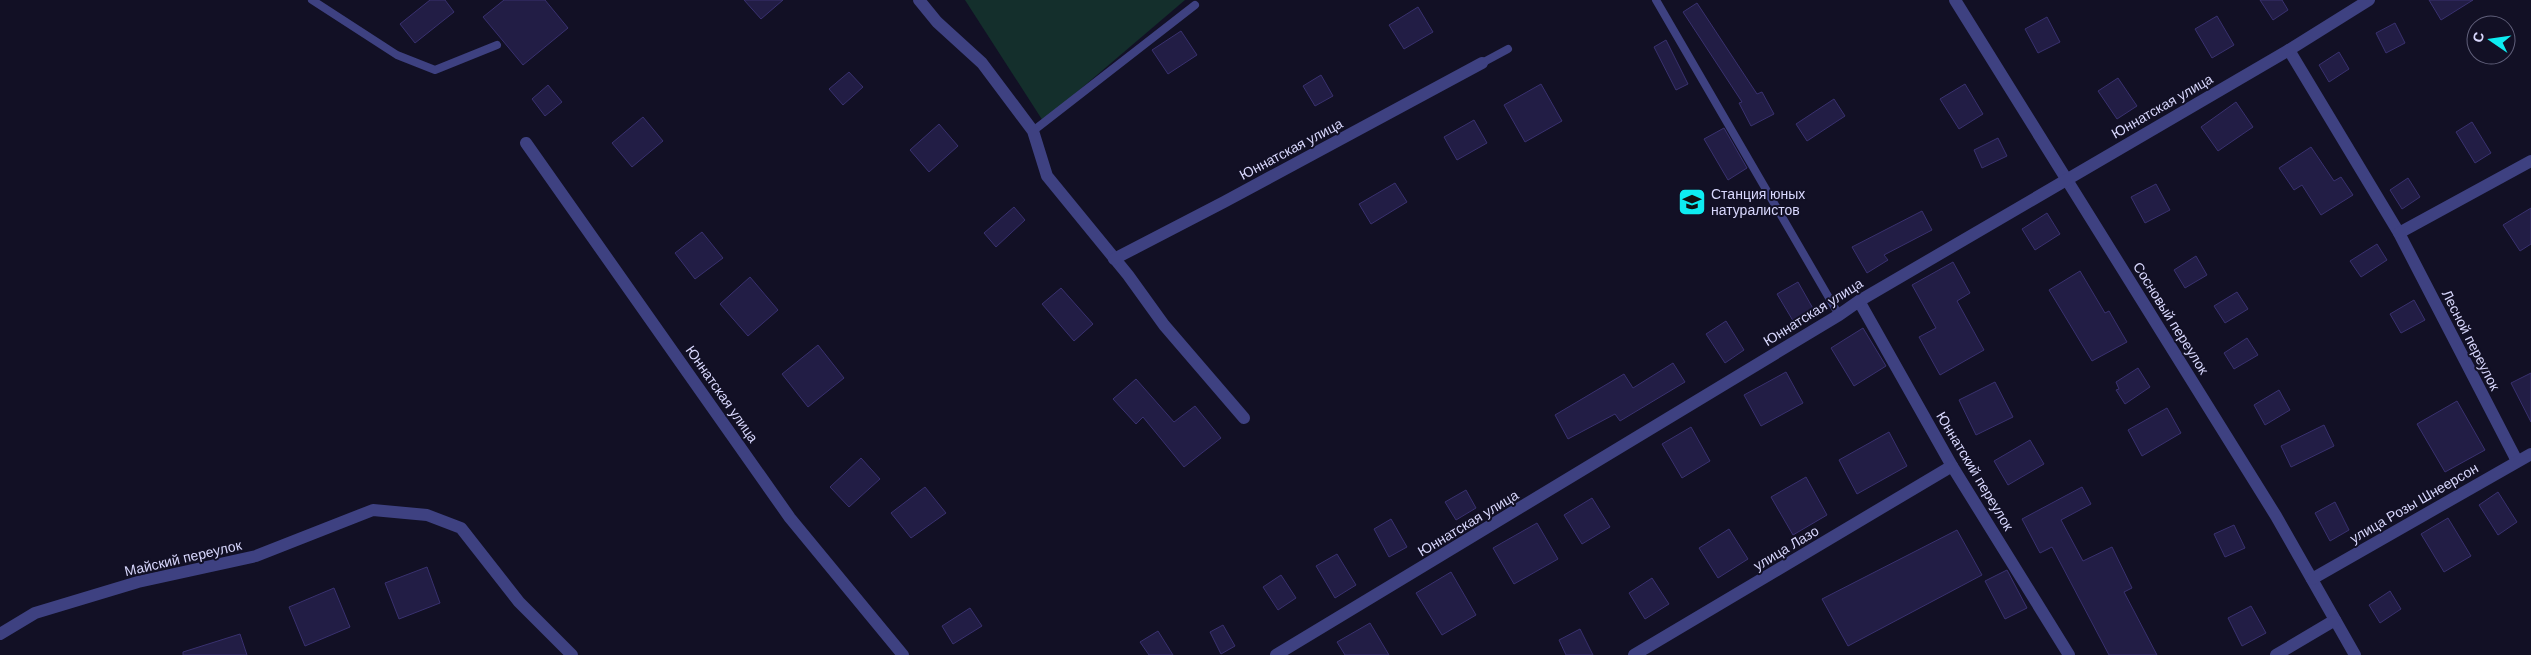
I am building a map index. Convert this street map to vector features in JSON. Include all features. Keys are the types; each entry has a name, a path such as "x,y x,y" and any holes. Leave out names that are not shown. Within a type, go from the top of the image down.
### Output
{"street":[{"path":"919,0 937,22 982,64 1033,131 1047,176 1164,325 1244,418"},
{"name":"Юннатская улица","path":"1276,655 1839,315 1859,301 2289,50 2369,0"},
{"name":"Сосновый переулок","path":"1962,2 2276,516 2354,655"},
{"name":"Лесной переулок","path":"2289,50 2399,233 2517,461"},
{"name":"Юннатская улица","path":"1114,259 1482,63"},
{"name":"Юннатская улица","path":"526,143 790,518 902,655"},
{"path":"2399,233 2531,161"},
{"name":"Юннатский переулок","path":"1859,301 1952,466 2069,655"},
{"name":"улица Розы Шнеерсон","path":"2312,579 2531,454"},
{"name":"улица Лазо","path":"1634,655 1952,466"},
{"name":"Майский переулок","path":"0,634 35,613 138,582 256,556 373,510 428,515 461,528 519,602 572,655"},
{"path":"2276,655 2335,620"}],"lane":[{"path":"312,0 398,55 435,70 497,45"},
{"path":"1656,0 1839,315"},
{"path":"1033,131 1195,5"},
{"path":"1482,63 1508,49"}],"green space":[{"path":"965,0 1185,0 1043,121"}],"building":[{"path":"430,0 445,0 454,12 415,43 400,24"},
{"path":"504,0 545,0 568,28 523,65 483,17"},
{"path":"744,0 783,0 761,19"},
{"path":"2260,0 2282,0 2288,10 2273,20"},
{"path":"2429,0 2473,0 2441,20"},
{"path":"1697,3 1757,94 1762,92 1774,114 1751,126 1739,103 1742,102 1683,12"},
{"path":"1418,7 1433,32 1404,49 1389,25"},
{"path":"2217,16 2234,45 2212,58 2195,29"},
{"path":"2047,17 2060,42 2038,53 2025,29"},
{"path":"2395,23 2405,43 2386,53 2376,33"},
{"path":"1181,31 1197,55 1168,74 1152,50"},
{"path":"1666,40 1688,84 1676,90 1654,47"},
{"path":"2339,52 2349,69 2329,82 2319,65"},
{"path":"849,72 863,87 843,105 829,89"},
{"path":"1321,75 1333,96 1315,106 1303,86"},
{"path":"2118,78 2137,106 2117,119 2098,91"},
{"path":"1541,84 1562,121 1525,142 1504,105"},
{"path":"1965,84 1983,114 1959,129 1940,99"},
{"path":"548,85 562,102 545,116 532,99"},
{"path":"1834,99 1845,116 1807,141 1796,124"},
{"path":"2236,102 2253,127 2218,151 2201,127"},
{"path":"643,117 663,141 632,167 612,143"},
{"path":"1474,120 1487,143 1457,160 1444,137"},
{"path":"2472,122 2491,153 2475,163 2456,132"},
{"path":"939,124 958,146 929,172 910,150"},
{"path":"1724,128 1747,168 1728,180 1704,139"},
{"path":"1998,138 2007,156 1982,168 1974,150"},
{"path":"2311,147 2334,181 2341,177 2353,195 2321,215 2302,185 2294,190 2279,168"},
{"path":"2408,178 2420,197 2402,209 2390,190"},
{"path":"1395,183 1407,202 1371,224 1359,204"},
{"path":"2156,184 2170,210 2145,223 2131,197"},
{"path":"1014,207 1025,220 996,247 984,233"},
{"path":"2531,208 2531,244 2520,251 2503,225"},
{"path":"1922,211 1932,230 1884,255 1888,260 1867,273 1852,247"},
{"path":"2047,213 2060,234 2035,250 2022,229"},
{"path":"702,232 723,258 695,279 675,253"},
{"path":"2377,244 2387,260 2361,277 2350,261"},
{"path":"2196,256 2207,275 2185,288 2174,270"},
{"path":"1953,262 1970,293 1957,301 1984,350 1940,375 1919,337 1936,328 1912,285"},
{"path":"2080,271 2105,313 2109,311 2127,342 2092,361 2049,290"},
{"path":"750,277 778,310 748,336 720,304"},
{"path":"1798,282 1815,312 1795,324 1777,294"},
{"path":"1061,288 1093,324 1074,341 1042,304"},
{"path":"2237,292 2248,309 2225,323 2214,306"},
{"path":"2414,300 2425,320 2401,333 2390,314"},
{"path":"1726,321 1744,350 1725,363 1706,334"},
{"path":"1863,328 1886,366 1854,386 1831,348"},
{"path":"2247,338 2258,355 2234,369 2224,353"},
{"path":"818,345 844,378 808,407 782,374"},
{"path":"1673,363 1685,382 1620,421 1615,414 1568,439 1555,415 1624,374 1633,388"},
{"path":"2138,368 2150,387 2125,404 2116,390 2119,389 2116,382"},
{"path":"1786,372 1803,403 1761,426 1744,395"},
{"path":"2531,373 2531,422 2511,383"},
{"path":"1136,379 1174,422 1195,406 1221,438 1184,467 1143,417 1136,424 1113,399"},
{"path":"1995,382 2013,417 1976,435 1959,400"},
{"path":"2279,390 2290,410 2265,425 2254,405"},
{"path":"2457,401 2485,450 2445,472 2417,424"},
{"path":"2167,408 2181,433 2142,456 2128,430"},
{"path":"2324,425 2334,446 2291,467 2281,446"},
{"path":"1691,427 1710,461 1682,478 1662,444"},
{"path":"1889,432 1907,466 1857,494 1839,460"},
{"path":"2030,440 2044,464 2008,485 1994,461"},
{"path":"861,458 880,479 849,507 830,487"},
{"path":"1806,477 1827,515 1793,535 1771,497"},
{"path":"925,487 946,513 911,538 891,513"},
{"path":"2082,487 2091,504 2061,520 2083,561 2112,547 2132,588 2124,592 2157,655 2109,655 2052,547 2040,553 2022,519"},
{"path":"1466,490 1476,508 1456,520 1445,502"},
{"path":"2498,492 2517,522 2498,535 2479,505"},
{"path":"1592,498 1610,527 1582,544 1564,515"},
{"path":"2335,502 2349,530 2330,541 2315,513"},
{"path":"2448,518 2471,556 2444,572 2421,534"},
{"path":"1391,519 1407,547 1389,557 1374,529"},
{"path":"1537,523 1558,559 1514,584 1493,548"},
{"path":"2234,525 2245,548 2225,557 2214,534"},
{"path":"1729,529 1748,559 1718,578 1699,548"},
{"path":"1957,530 1982,575 1848,646 1822,599"},
{"path":"1337,554 1356,585 1335,598 1316,566"},
{"path":"427,567 440,603 399,619 385,583"},
{"path":"2007,570 2027,608 2005,619 1985,581"},
{"path":"1451,572 1476,615 1442,635 1416,593"},
{"path":"1281,575 1296,598 1278,610 1263,587"},
{"path":"1652,578 1669,604 1645,619 1629,593"},
{"path":"334,588 350,627 305,646 289,607"},
{"path":"2390,591 2401,609 2380,623 2369,605"},
{"path":"2251,606 2266,633 2242,646 2228,618"},
{"path":"970,608 982,626 953,644 942,626"},
{"path":"1370,623 1389,655 1345,655 1337,642"},
{"path":"1223,625 1235,646 1221,654 1210,632"},
{"path":"1580,629 1593,655 1566,655 1559,640"},
{"path":"1158,631 1173,655 1149,655 1140,642"},
{"path":"240,634 247,655 183,655 183,652"}],"place":[{"name":"Станция юных натуралистов","path":"1692,202"}]}
